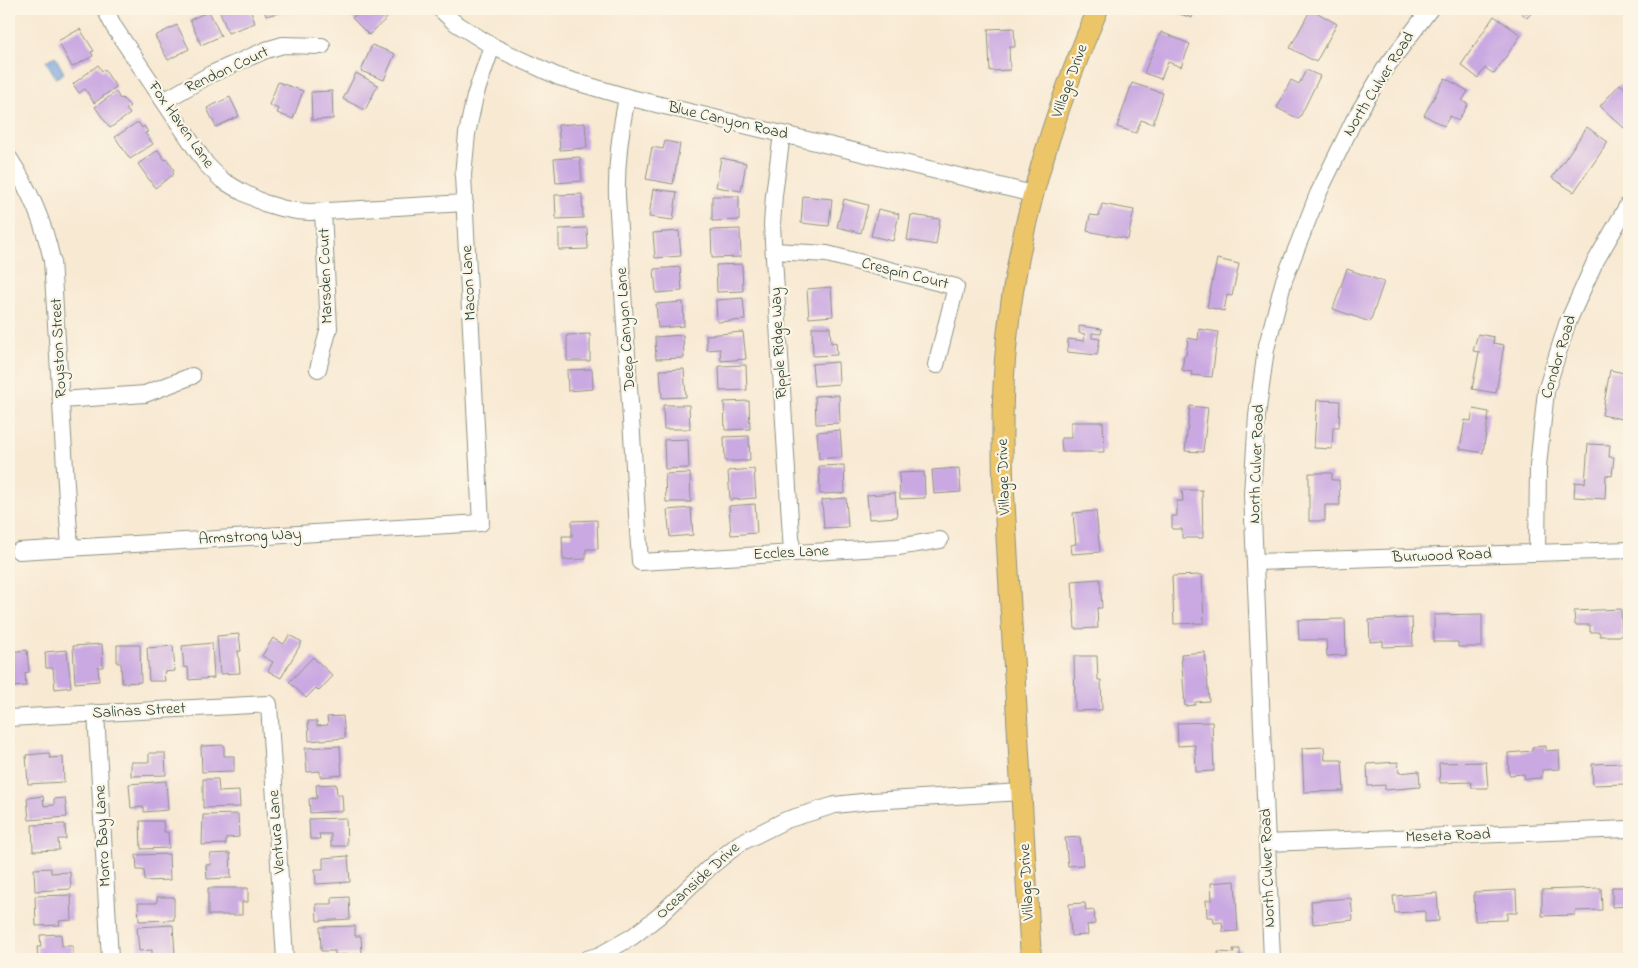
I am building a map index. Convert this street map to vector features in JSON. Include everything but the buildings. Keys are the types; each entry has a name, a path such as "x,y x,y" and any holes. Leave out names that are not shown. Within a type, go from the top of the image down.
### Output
{"main road":[{"name":"Village Drive","path":"1031,959 1003,478 1002,413 1005,359 1013,293 1033,194 1055,118 1074,64 1098,9"}],"street":[{"name":"Fox Haven Lane","path":"105,9 114,27 206,164 222,180 242,192 281,208 310,212 465,203"},
{"name":"Blue Canyon Road","path":"440,9 454,22 492,46 559,77 627,97 1033,194"},
{"name":"North Culver Road","path":"1272,959 1252,494 1257,416 1266,349 1284,280 1318,194 1354,120 1384,70 1430,9"},
{"name":"Rendon Court","path":"164,101 212,74 266,50 283,45 322,46"},
{"name":"Macon Lane","path":"481,524 463,175 467,134 475,96 492,46"},
{"name":"Deep Canyon Lane","path":"627,97 616,165 640,562"},
{"name":"Ripple Ridge Way","path":"782,134 772,225 792,554"},
{"name":"Royston Street","path":"9,158 21,176 34,202 46,231 52,260 70,548"},
{"name":"Condor Road","path":"1537,553 1538,466 1546,391 1571,315 1594,264 1629,203"},
{"name":"Marsden Court","path":"318,369 329,328 323,212"},
{"name":"Crespin Court","path":"774,251 827,254 956,286 936,365"},
{"path":"62,400 145,394 192,376"},
{"name":"Armstrong Way","path":"19,551 481,524"},
{"name":"Eccles Lane","path":"640,562 898,548 940,540"},
{"name":"Burwood Road","path":"1255,562 1629,550"},
{"name":"Salinas Street","path":"9,718 269,704"},
{"name":"Ventura Lane","path":"269,704 285,959"},
{"name":"Morro Bay Lane","path":"96,713 110,959"},
{"name":"Oceanside Drive","path":"587,959 632,937 660,916 711,866 740,843 786,820 835,805 1022,792"},
{"name":"Meseta Road","path":"1267,843 1629,829"}],"water":[{"path":"55,56 64,73 56,78 46,61"}]}
